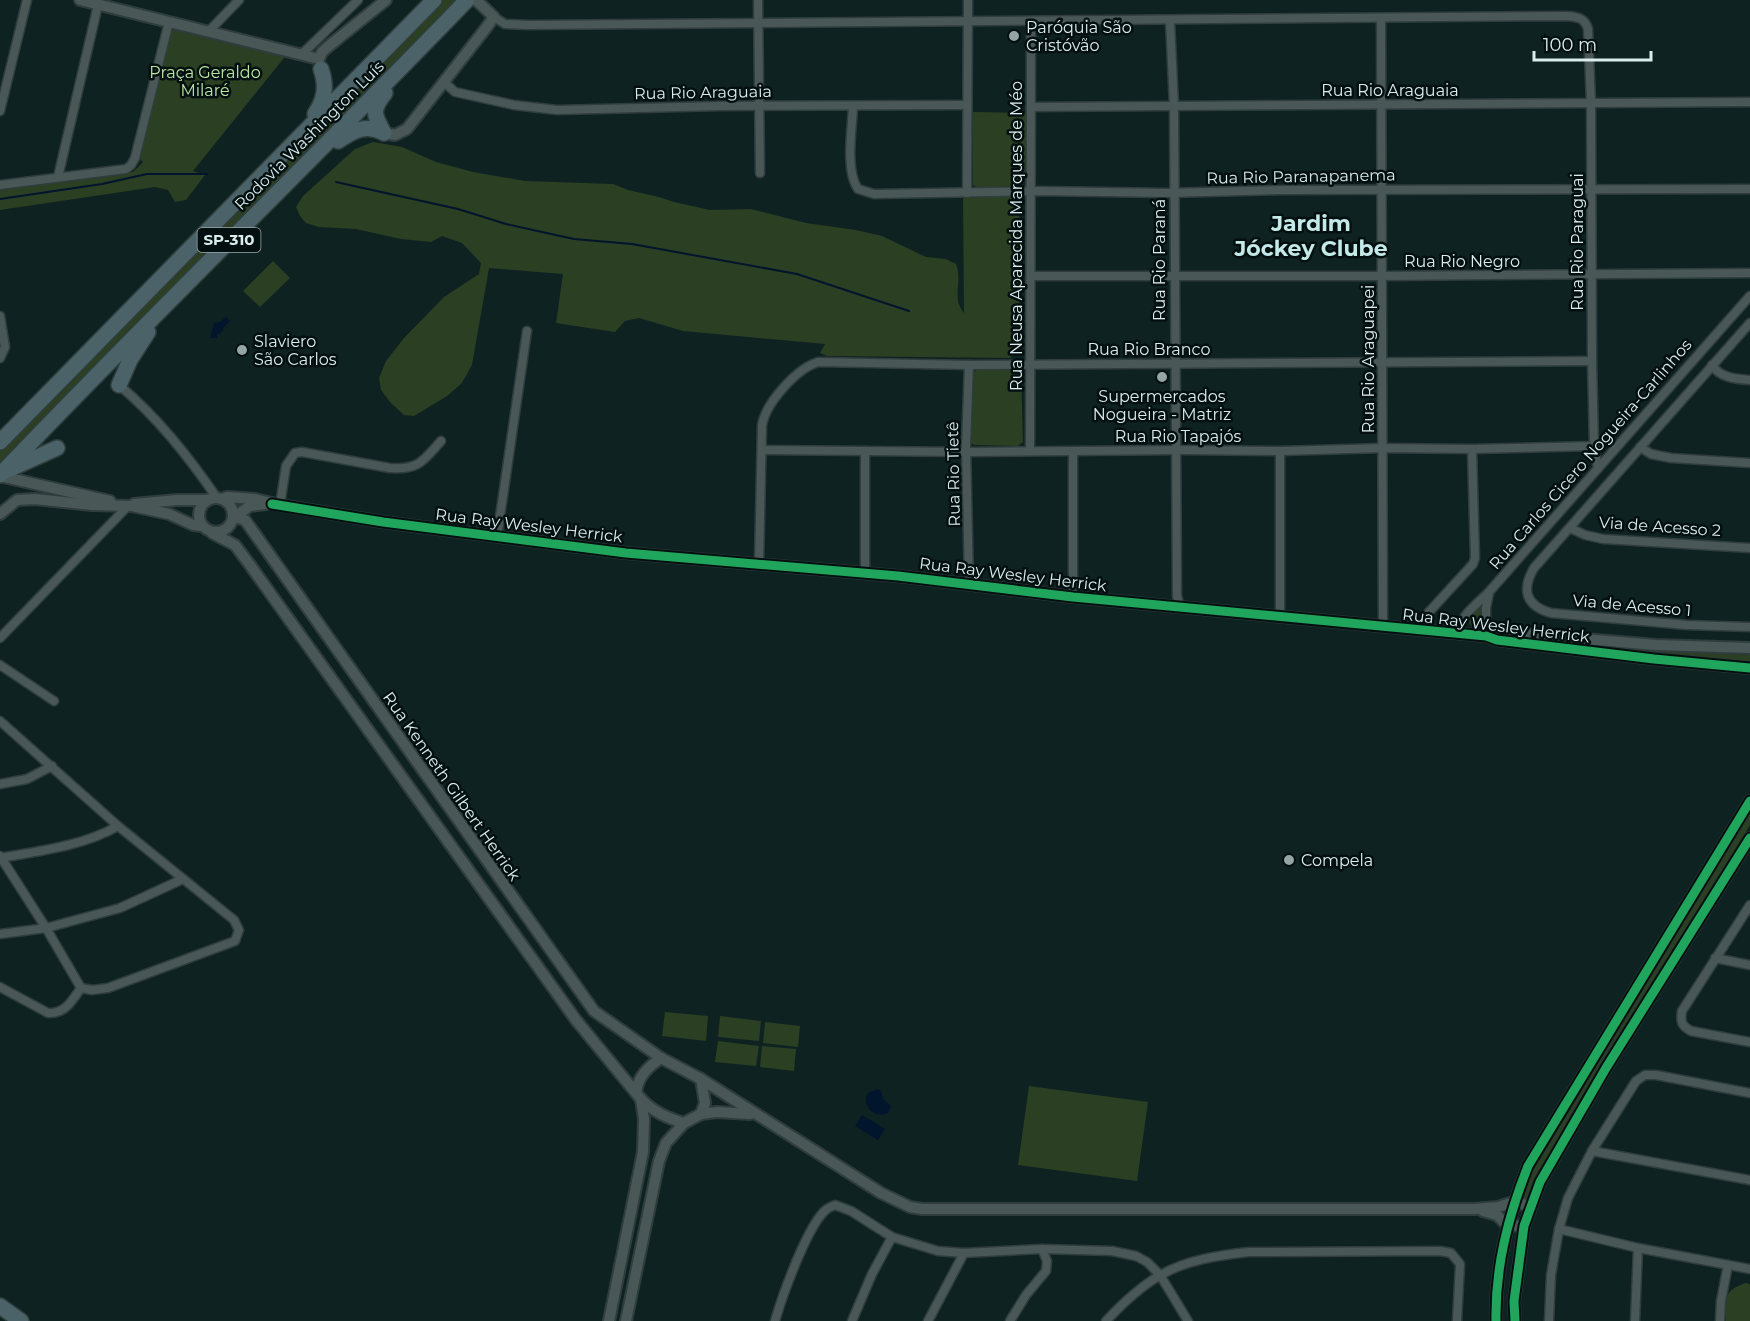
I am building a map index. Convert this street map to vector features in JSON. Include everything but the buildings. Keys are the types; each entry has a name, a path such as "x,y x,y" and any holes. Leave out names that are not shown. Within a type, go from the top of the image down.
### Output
{"highway":[{"name":"Rodovia Washington Luís","path":"0,442 434,0"},
{"name":"Rodovia Washington Luís","path":"2,474 467,0"},
{"path":"320,64 335,79 347,80 389,45"},
{"path":"384,133 374,113 376,106 408,62"},
{"path":"284,153 321,106 326,86 320,64"},
{"path":"305,163 356,129 377,129 384,133"},
{"path":"119,385 130,360 179,292"},
{"path":"0,424 37,405"},
{"path":"2,474 57,448"},
{"path":"0,1306 21,1321"},
{"path":"0,1318 4,1321"}],"street":[{"path":"0,111 27,0"},
{"path":"80,0 301,55 320,64 322,52 386,0"},
{"path":"208,32 239,0"},
{"path":"301,55 358,0"},
{"path":"476,0 505,24 529,25 969,20 1381,19"},
{"path":"758,0 760,173"},
{"path":"967,193 968,0"},
{"path":"58,177 98,5"},
{"name":"Rua Rio Paraguai","path":"1381,19 1567,16 1581,18 1587,22 1591,103 1594,446 1598,468"},
{"path":"384,133 395,135 407,129 494,17"},
{"name":"Rua Rio Araguapei","path":"1381,19 1383,627"},
{"name":"Rua Neusa Aparecida Marques de Méo","path":"1030,452 1031,21"},
{"name":"Rua Rio Paraná","path":"1170,21 1174,106 1177,596 1180,607"},
{"path":"0,185 126,169 131,165 135,158 169,22"},
{"name":"Rua Rio Araguaia","path":"444,82 455,92 535,109 967,105"},
{"name":"Rua Rio Araguaia","path":"1031,107 1750,102"},
{"name":"Rua Rio Paranapanema","path":"853,107 851,160 855,185 858,189 874,194 1750,189"},
{"name":"Rua Rio Negro","path":"1031,276 1750,273"},
{"name":"Rua Carlos Cicero Nogueira-Carlinhos","path":"1457,634 1458,626 1463,620 1750,296"},
{"path":"0,316 5,339 5,347 0,358"},
{"path":"1570,528 1750,323"},
{"path":"497,537 527,331"},
{"name":"Rua Rio Branco","path":"759,564 764,414 791,380 809,365 829,361 1030,364 1592,361"},
{"name":"Rua Rio Tietê","path":"969,364 967,452 969,583"},
{"path":"1712,364 1719,373 1731,378 1750,380"},
{"path":"119,385 143,405 186,454 216,499 232,509 234,517"},
{"path":"212,533 224,531 234,517 249,506 276,505 286,466 295,453 302,452 405,469 414,467 423,461 441,441"},
{"name":"Rua Rio Tapajós","path":"762,450 1073,452 1594,446"},
{"path":"1640,447 1651,454 1671,458 1750,463"},
{"path":"1420,630 1429,612 1473,564 1475,558 1472,449"},
{"path":"865,451 865,573"},
{"path":"1280,451 1280,616"},
{"path":"1073,452 1073,597"},
{"path":"2,474 169,514 202,526 235,545 576,1020 638,1096 671,1119 684,1123"},
{"name":"Rua Ray Wesley Herrick","path":"0,514 17,500 27,498 92,505 130,506 135,503 177,500 248,498 276,505 383,522 626,553 969,583 1073,597 1486,636 1497,640 1632,657 1750,668"},
{"path":"202,526 199,521 199,510 216,499"},
{"path":"0,638 130,506"},
{"name":"Rua Kenneth Gilbert Herrick","path":"234,517 245,520 594,1011 661,1058"},
{"name":"Via de Acesso 2","path":"1570,528 1585,535 1603,539 1750,548"},
{"name":"Via de Acesso 1","path":"1570,528 1534,568 1528,578 1526,588 1532,603 1541,610 1551,613 1687,625 1750,627"},
{"path":"1486,636 1486,608 1489,592"},
{"name":"Rua Ray Wesley Herrick","path":"1486,636 1500,632 1656,645 1750,648"},
{"path":"0,665 54,701"},
{"path":"0,721 118,826 234,920 239,930 235,941 108,988 92,990 81,988 46,928 0,858 65,846 100,836 118,826"},
{"path":"0,784 27,779 52,766"},
{"path":"1496,1321 1496,1294 1507,1225 1528,1166 1750,801"},
{"path":"1515,1321 1514,1301 1524,1226 1540,1182 1557,1150 1750,838"},
{"path":"0,934 46,928 120,908 183,879"},
{"path":"1750,905 1682,1011 1680,1018 1683,1026 1691,1031 1750,1042"},
{"path":"1715,958 1750,965"},
{"path":"0,987 48,1013 56,1013 70,1004 81,988"},
{"path":"609,1321 643,1152 644,1119 637,1084 648,1067 661,1058 701,1079 881,1193 910,1207 922,1209 1474,1209 1498,1207 1514,1202 1530,1206"},
{"path":"1549,1321 1550,1285 1559,1229 1568,1198 1592,1151 1636,1081 1645,1075 1656,1075 1750,1093"},
{"path":"701,1079 705,1103 701,1114"},
{"path":"626,1321 659,1161 666,1143 684,1123 701,1114 717,1112 754,1114"},
{"path":"1592,1151 1750,1180"},
{"path":"776,1321 798,1259 811,1232 827,1208 835,1205 843,1207 892,1237 921,1247 964,1254 1042,1250 1124,1252 1147,1262 1160,1275 1188,1321"},
{"path":"1474,1209 1497,1215 1507,1225 1524,1226"},
{"path":"1559,1229 1638,1248 1750,1269"},
{"path":"852,1321 872,1274 892,1237"},
{"path":"1635,1321 1638,1248"},
{"path":"1010,1321 1026,1295 1046,1271 1047,1261 1042,1250"},
{"path":"1106,1321 1117,1309 1160,1275 1201,1260 1239,1253 1444,1251 1455,1257 1461,1269 1457,1321"},
{"path":"928,1321 964,1254"},
{"path":"1720,1321 1721,1301 1728,1265"}],"green space":[{"path":"440,0 459,0 0,468 0,448"},
{"name":"Praça Geraldo Milaré","path":"175,28 284,55 284,58 193,171 205,175 186,200 175,202 168,190 155,187 0,210 0,190 133,172 143,162 137,156 171,32"},
{"path":"973,112 1027,113 1025,177 1019,186 978,188 973,185"},
{"path":"373,142 402,147 436,162 473,172 525,181 613,184 628,190 710,210 751,209 806,223 882,236 926,257 946,259 956,264 958,301 964,313 963,197 1010,197 1016,200 1019,206 1020,330 1015,352 1010,358 827,356 820,353 825,344 683,331 639,318 625,321 615,332 556,323 563,274 489,268 472,365 462,383 447,396 414,416 404,415 381,390 379,378 386,361 404,338 444,297 479,274 481,263 462,243 442,236 431,242 401,239 356,229 319,227 306,223 296,207 303,196 355,149"},
{"path":"273,261 290,278 260,307 243,291"},
{"path":"1018,369 1021,372 1023,442 1018,446 974,445 971,443 974,372"},
{"path":"1482,604 1479,626 1471,626 1468,619"},
{"path":"1544,640 1750,655 1750,663 1661,655"},
{"path":"1750,811 1750,825 1560,1135 1529,1198 1523,1199 1522,1195 1540,1154"},
{"path":"665,1012 708,1016 706,1041 662,1036"},
{"path":"720,1016 761,1021 759,1041 718,1037"},
{"path":"765,1022 800,1026 798,1047 763,1043"},
{"path":"718,1041 759,1046 756,1066 715,1062"},
{"path":"762,1046 796,1049 794,1071 760,1067"},
{"path":"1029,1086 1148,1102 1137,1181 1018,1165"},
{"path":"1746,1283 1750,1284 1750,1321 1726,1321 1725,1307 1729,1292"}],"water":[{"path":"226,317 230,321 223,331 217,334 217,338 210,338 214,323"},
{"path":"877,1089 881,1091 883,1099 891,1106 889,1112 880,1115 871,1111 866,1103 868,1093"},
{"path":"862,1115 885,1129 878,1140 855,1126"}],"waterway":[{"path":"0,199 102,184 147,174 207,174"},
{"path":"336,182 458,209 506,224 574,239 632,244 797,274 909,311"}],"cycle path":[{"path":"272,504 383,522 626,553 898,576 1073,597 1486,636 1497,640 1750,668"},
{"path":"1496,1321 1498,1281 1504,1242 1514,1204 1528,1166 1750,801"},
{"path":"1515,1321 1514,1301 1524,1226 1540,1182 1606,1068 1750,838"}],"place":[{"name":"Paróquia São Cristóvão","path":"1014,36"},
{"name":"Slaviero São Carlos","path":"242,350"},
{"name":"Supermercados Nogueira - Matriz","path":"1162,377"},
{"name":"Compela","path":"1289,860"}],"district":[{"name":"Jardim Jóckey Clube","path":"1311,236"}]}
